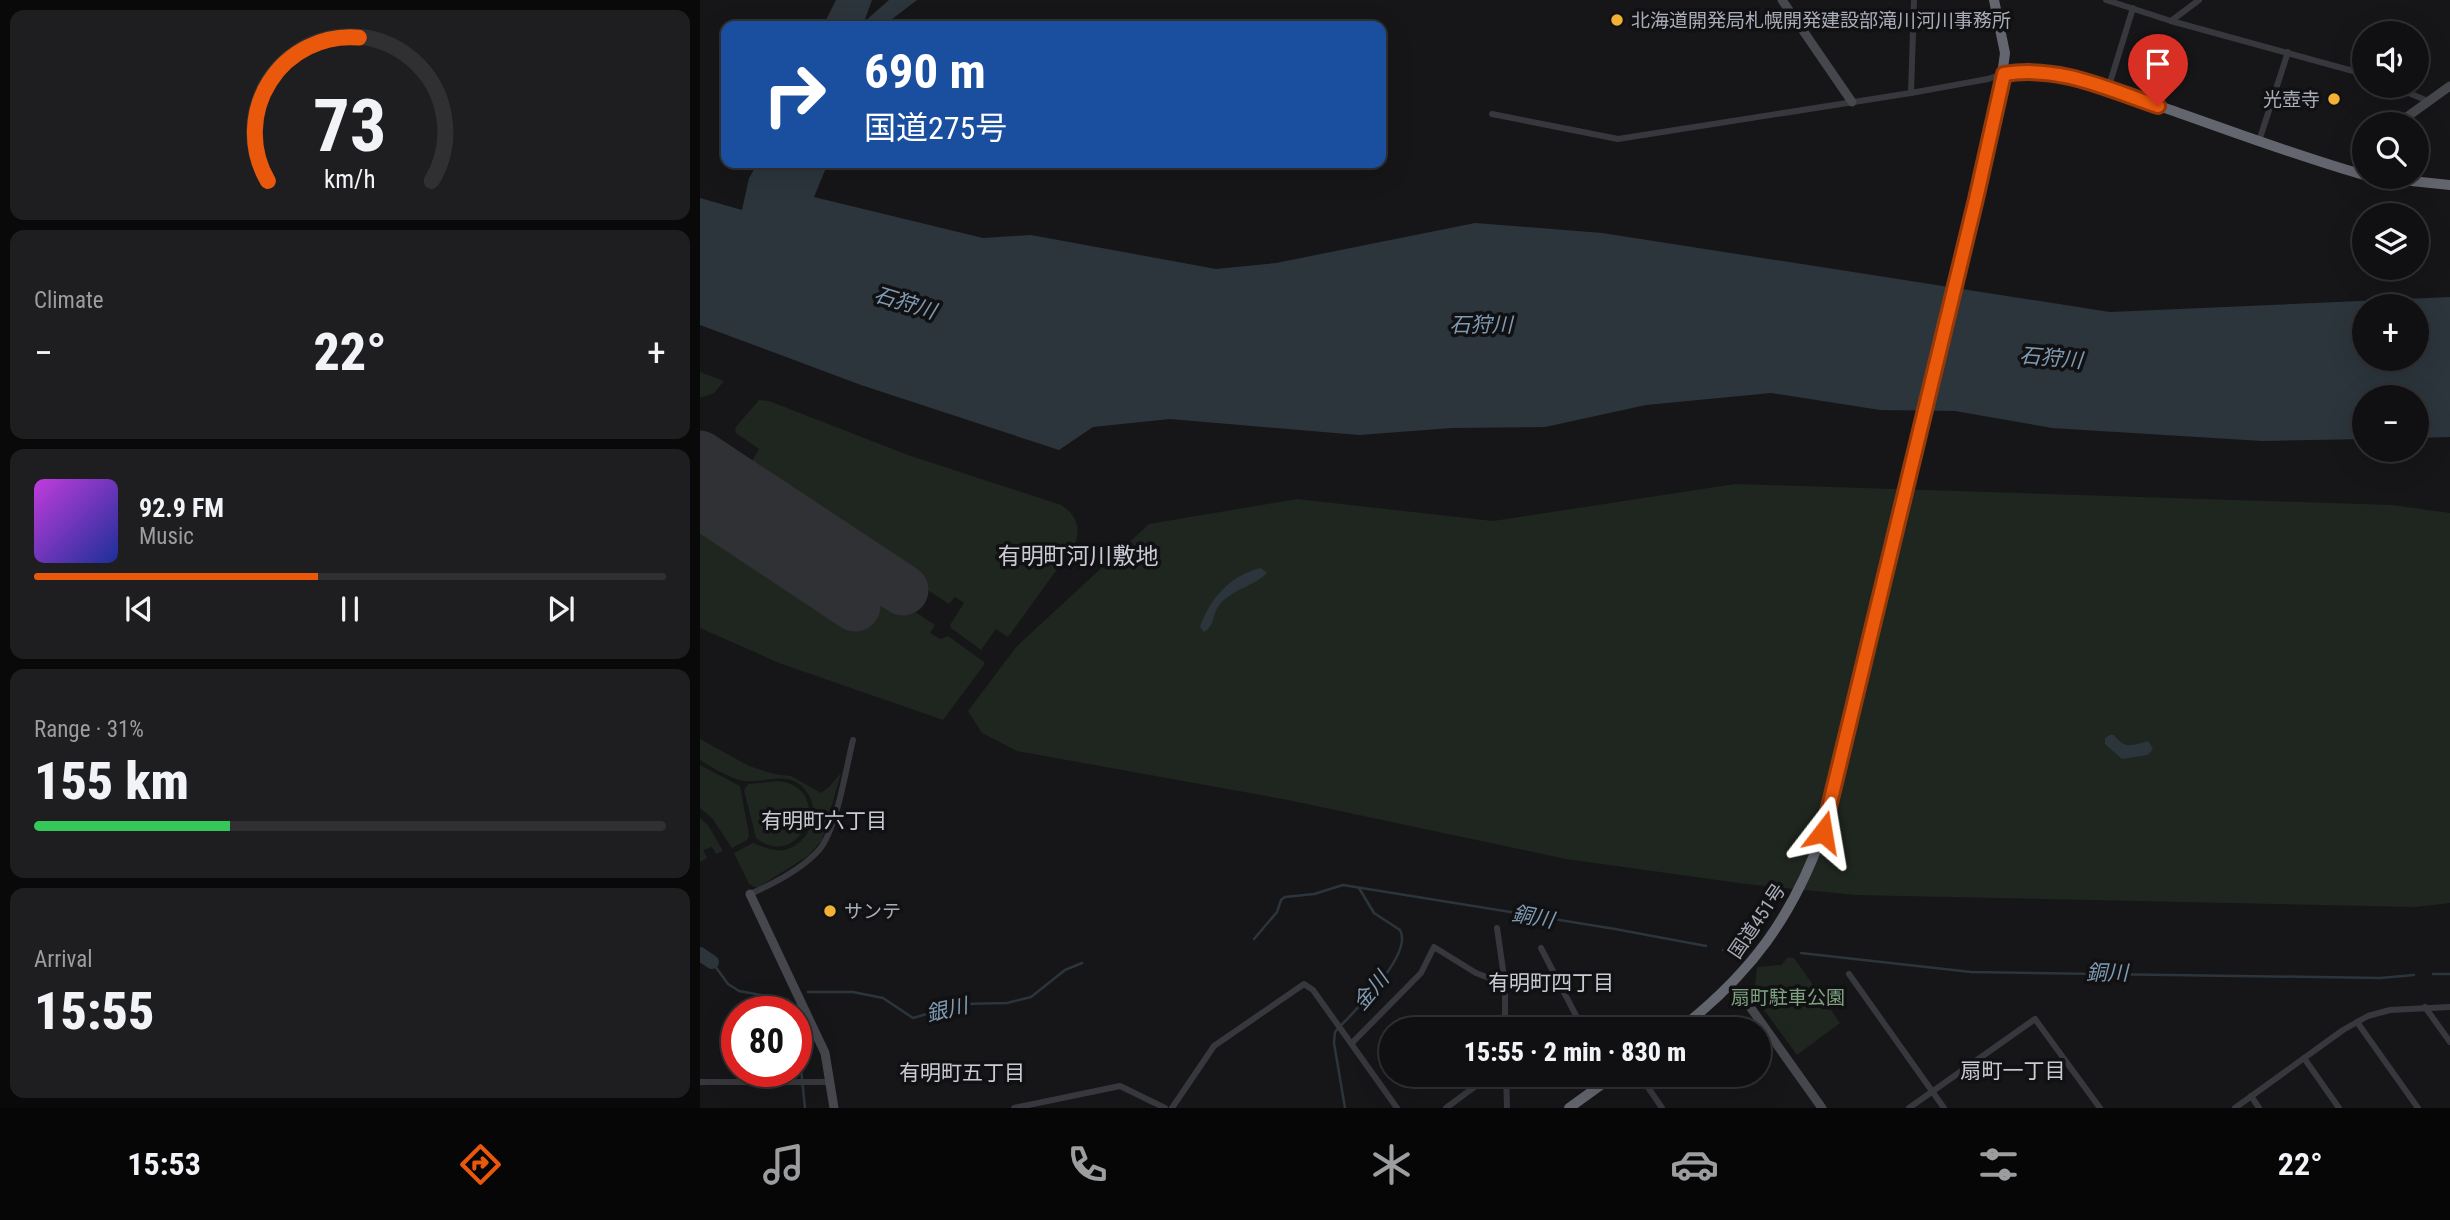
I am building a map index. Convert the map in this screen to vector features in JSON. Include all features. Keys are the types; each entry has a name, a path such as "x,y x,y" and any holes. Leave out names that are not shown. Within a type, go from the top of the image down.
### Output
{"highway":[{"name":"国道451号","path":"1693,1017 1730,985 1758,955 1802,885 1823,832 2004,74 2005,53 1994,0"},
{"path":"2004,74 2025,71 2070,75 2352,171"},
{"path":"2429,183 2450,185"},
{"path":"1578,1106 1598,1087"}],"street":[{"path":"1782,0 1852,102"},
{"path":"1910,93 1914,0"},
{"path":"2106,0 2121,2 2171,21 2352,71"},
{"path":"2171,21 2199,0"},
{"path":"2108,89 2133,8"},
{"path":"2259,141 2288,52"},
{"path":"1492,114 1618,139 1910,93 2004,74"},
{"path":"2413,112 2450,86"},
{"path":"2421,98 2428,101"},
{"path":"834,1108 825,1053 750,894 810,859 824,843 832,823 853,740"},
{"path":"1497,928 1505,984 1505,1017"},
{"path":"1352,1043 1421,973 1434,947 1476,973 1505,984"},
{"path":"1541,948 1577,1017"},
{"path":"1849,974 1944,1108"},
{"path":"1172,1108 1214,1046 1304,984 1313,990 1397,1108"},
{"path":"1730,985 1748,1004 1822,1108"},
{"path":"2425,1007 2450,1042"},
{"path":"2235,1108 2368,1016 2390,1010 2450,1007"},
{"path":"1909,1108 2035,1019 2100,1108"},
{"path":"2357,1022 2418,1108"},
{"path":"2304,1058 2339,1108"},
{"path":"700,1082 831,1082"},
{"path":"1014,1108 1120,1086 1165,1108"},
{"path":"1446,1108 1474,1087"},
{"path":"1506,1087 1507,1108"},
{"path":"1648,1087 1662,1108"},
{"path":"2251,1096 2259,1108"}],"green space":[{"path":"700,372 724,381 714,393 700,398"},
{"path":"759,400 769,401 908,455 1061,505 1071,513 1078,528 1074,546 1008,637 996,629 981,650 951,628 950,625 964,603 955,597 949,604 746,470 759,449 736,433 735,428"},
{"path":"744,473 916,587 919,599 906,602 733,488"},
{"path":"700,476 729,495 732,491 935,625 930,633 940,639 948,636 984,662 943,720 779,663 700,628"},
{"path":"1735,484 2392,505 2450,513 2450,903 2415,907 1856,895 1746,884 1566,859 1288,800 1017,751 982,733 968,711 1017,646 1149,524 1297,499 1493,521"},
{"path":"700,739 749,766 791,776 821,793 841,773 822,840 808,856 757,888 749,884 734,853 753,843 777,850 793,847 810,828 814,811 812,802 808,794 794,781 778,778 744,781 700,760"},
{"path":"700,765 740,786 749,835 747,840 732,848 712,818 700,808"},
{"path":"779,781 796,787 806,798 809,812 806,826 798,837 786,845 772,846 756,838 744,790 748,784"},
{"path":"700,818 708,825 723,851 716,854 712,847 703,850 707,858 700,862"},
{"name":"扇町駐車公園","path":"1788,957 1794,958 1840,1023 1797,1055 1754,996 1757,967 1781,965"}],"water":[{"path":"836,0 872,0 864,21 826,21"},
{"path":"889,0 917,0 890,21 865,21"},
{"name":"石狩川","path":"755,168 826,168 814,197 983,238 1031,235 1216,269 1276,263 1475,223 1602,233 2110,312 2352,301 2352,371 2429,371 2429,298 2450,297 2450,437 2429,438 2429,385 2352,385 2352,439 2262,441 2052,428 1955,411 1880,410 1771,393 1646,405 1545,427 1452,428 1359,435 1170,419 1093,427 1059,450 861,385 700,325 700,198 742,210 749,178"},
{"path":"1261,568 1267,573 1225,599 1217,608 1210,627 1204,632 1200,627 1204,617 1223,590 1240,576"},
{"path":"2114,735 2126,745 2148,741 2153,749 2148,755 2122,759 2105,744 2105,738"}],"waterway":[{"name":"銅川","path":"1254,939 1277,912 1281,900 1285,897 1314,894 1343,885 1706,946"},
{"name":"金川","path":"1345,1108 1334,1043 1335,1032 1379,983 1398,954 1402,941 1400,930 1374,913 1359,888"},
{"name":"銅川","path":"1723,950 1742,949"},
{"name":"銅川","path":"1801,953 1971,972 2380,978 2414,975"},
{"name":"銀川","path":"700,954 712,962"},
{"name":"銀川","path":"712,962 728,984 739,991 766,996"},
{"name":"銀川","path":"808,992 853,992 883,998 913,1018 961,1004 1007,1003 1031,997 1065,970 1082,963"},
{"name":"銅川","path":"2433,974 2450,974"},
{"path":"803,1087 805,1108"}],"runway":[{"path":"700,456 903,590"},
{"path":"700,503 855,606"}],"place":[{"name":"北海道開発局札幌開発建設部滝川河川事務所","path":"1617,20"},
{"name":"光壺寺","path":"2334,99"},
{"name":"サンテ","path":"830,911"}],"district":[{"name":"有明町河川敷地","path":"1078,556"},
{"name":"有明町六丁目","path":"824,821"},
{"name":"有明町四丁目","path":"1551,983"},
{"name":"扇町一丁目","path":"2013,1071"},
{"name":"有明町五丁目","path":"962,1073"}],"route":[{"path":"1823,832 2004,74 2025,71 2070,75 2158,106"}]}
